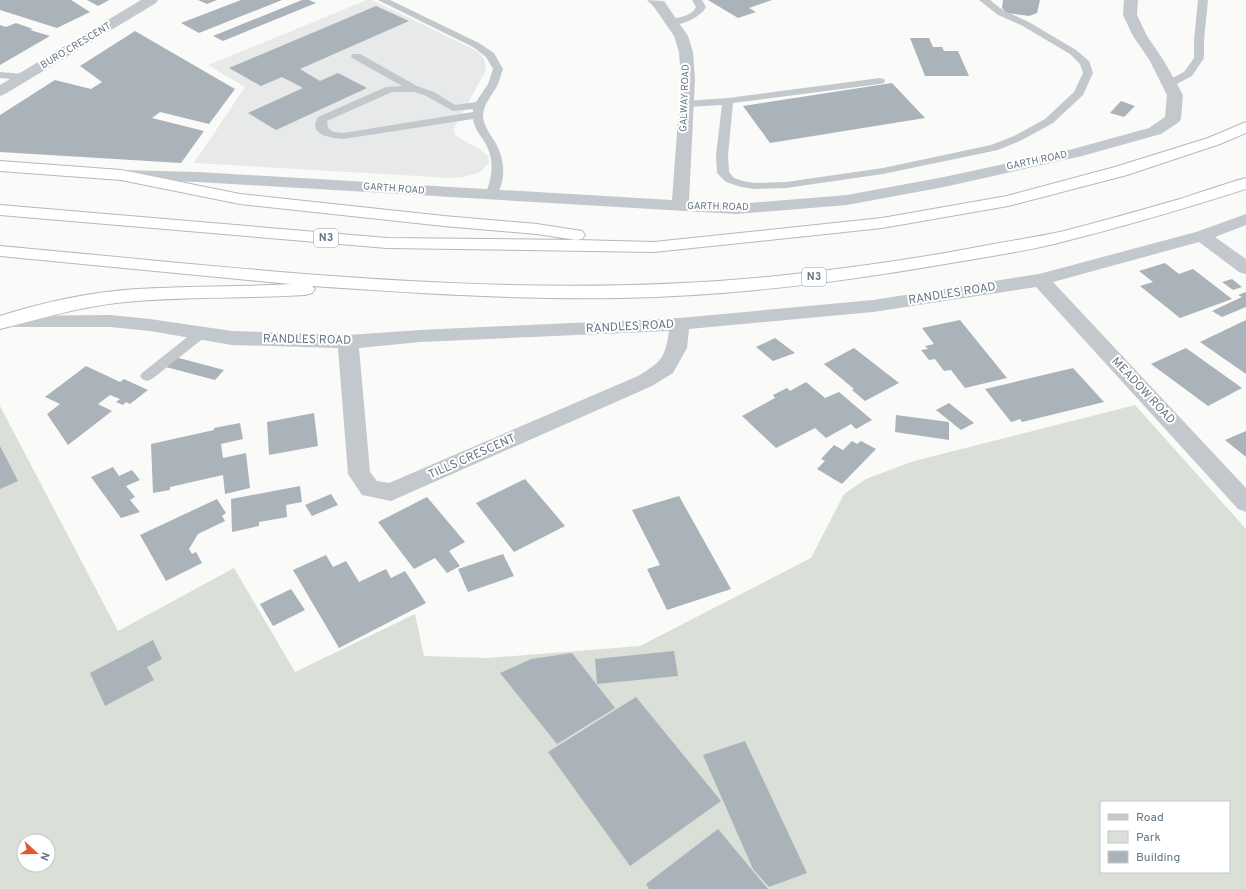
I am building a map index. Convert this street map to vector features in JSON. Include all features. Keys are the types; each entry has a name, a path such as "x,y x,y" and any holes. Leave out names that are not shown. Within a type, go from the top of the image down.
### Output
{"highway":[{"name":"N3","path":"0,210 387,243 654,247 882,223 1008,201 1121,171 1214,141 1246,127"},
{"path":"0,166 121,175 240,199 444,221 537,229 654,247"},
{"name":"N3","path":"0,251 372,285 499,291 620,292 739,285 898,267 1062,237 1174,206 1246,183"},
{"path":"1,321 52,308 110,298 155,294 264,292 372,285"}],"street":[{"name":"BURO CRESCENT","path":"0,91 151,0"},
{"name":"GALWAY ROAD","path":"654,0 681,36 686,52 688,79 680,206"},
{"name":"GARTH ROAD","path":"121,175 198,177 736,209 847,200 944,182 1076,153 1155,131 1173,119 1175,95 1157,61 1140,36 1133,22 1130,15 1131,0"},
{"name":"RANDLES ROAD","path":"1,321 110,321 232,338 348,342 420,336 680,324 873,306 1040,280 1202,236 1246,219"},
{"path":"1202,236 1246,268"},
{"name":"MEADOW ROAD","path":"1040,280 1246,502"},
{"name":"TILLS CRESCENT","path":"348,342 359,474 370,489 391,492 645,381 666,368 677,348 680,324"}],"lane":[{"path":"383,0 458,36 490,55 498,69 493,83 478,110 480,127 490,142 498,160 497,180 491,195"},
{"path":"671,22 695,16 701,7 698,0"},
{"path":"728,101 722,155 723,173 730,180 755,186 786,185 883,171 994,148 1012,141 1050,121 1074,100 1079,93 1088,73 1085,63 1073,52 1024,23 1001,13 984,0"},
{"path":"1169,84 1188,74 1199,58 1199,40 1203,0"},
{"path":"356,56 416,89 430,94 453,108 478,110"},
{"path":"0,75 24,77"},
{"path":"686,104 728,101 880,81"},
{"path":"416,89 390,89 322,119 321,124 323,130 330,134 343,136 478,110"},
{"path":"147,376 200,334"}],"shaded area":[{"path":"367,0 372,0 469,47 478,52 484,59 486,67 484,74 453,130 456,136 488,156 489,163 480,172 464,177 452,178 194,163 245,87 208,65"}],"green space":[{"path":"1135,405 1246,529 1246,889 0,889 0,406 118,631 234,568 295,672 415,614 424,656 488,658 640,646 811,558 844,494 866,479 914,461"}],"building":[{"path":"0,0 71,0 90,12 57,28 0,10"},
{"path":"87,0 109,0 98,6"},
{"path":"198,0 217,0 207,4"},
{"path":"241,0 282,0 199,33 181,23"},
{"path":"302,0 309,0 316,3 223,41 213,36"},
{"path":"708,0 772,0 749,8 756,12 738,18"},
{"path":"1003,0 1040,0 1037,13 1029,16 1006,13 1002,8"},
{"path":"376,6 409,21 300,69 320,81 338,73 367,88 276,130 248,113 303,88 282,77 261,86 229,68"},
{"path":"16,23 33,29 30,30 50,36 0,65 0,25 6,27"},
{"path":"135,31 235,89 209,124 160,112 152,118 204,131 181,163 0,152 0,115 55,80 91,89 102,82 80,66"},
{"path":"910,38 929,38 933,47 942,47 944,51 958,51 969,76 925,76"},
{"path":"892,83 925,118 770,143 743,106"},
{"path":"1121,101 1135,106 1124,117 1110,113"},
{"path":"1165,263 1179,274 1193,269 1232,299 1180,318 1140,286 1153,282 1139,271"},
{"path":"1232,279 1242,287 1233,290 1222,282"},
{"path":"1246,292 1246,307 1222,317 1212,311 1242,297 1238,295"},
{"path":"960,320 1007,378 965,388 951,370 944,371 935,359 929,360 921,350 928,349 925,346 934,344 922,328"},
{"path":"1246,320 1246,374 1200,342"},
{"path":"775,338 795,353 773,361 756,347"},
{"path":"854,348 899,383 865,401 852,390 854,389 824,364"},
{"path":"1186,348 1242,388 1208,406 1151,364"},
{"path":"175,357 224,370 215,380 166,367"},
{"path":"86,366 120,382 124,379 148,390 130,404 126,402 123,405 116,402 120,399 110,395 98,404 112,411 68,445 47,414 60,404 45,397"},
{"path":"1073,368 1104,402 1022,422 1020,419 1011,422 985,389"},
{"path":"806,382 825,398 839,392 872,420 856,429 851,424 826,438 815,428 776,448 742,416 775,398 773,395 787,388 790,391"},
{"path":"949,403 974,423 961,430 936,410"},
{"path":"314,413 318,446 269,455 267,422"},
{"path":"896,415 949,422 949,440 895,432"},
{"path":"240,423 243,439 221,444 223,458 246,453 250,488 225,494 223,475 170,487 170,490 153,493 151,444"},
{"path":"1246,431 1246,457 1225,440"},
{"path":"852,441 857,444 861,441 876,449 842,484 817,469 825,461 821,459 834,445 843,450"},
{"path":"0,446 18,481 0,489"},
{"path":"113,467 119,476 132,470 140,480 126,486 135,497 130,500 140,512 121,518 91,477"},
{"path":"525,479 565,526 514,552 476,503"},
{"path":"300,486 302,502 286,505 287,517 259,522 259,526 232,532 231,499"},
{"path":"331,494 338,505 312,516 305,505"},
{"path":"679,496 731,589 667,610 647,569 660,565 632,510"},
{"path":"427,497 465,542 449,551 460,566 447,573 435,558 414,569 378,522"},
{"path":"217,499 226,513 222,516 225,521 198,534 189,549 192,554 196,552 202,563 166,581 140,535"},
{"path":"503,554 514,576 468,592 458,569"},
{"path":"326,555 333,567 346,561 359,582 386,569 391,578 405,571 426,603 339,648 293,570"},
{"path":"291,589 305,610 273,626 260,604"},
{"path":"153,640 162,659 147,667 154,680 105,706 90,673"},
{"path":"674,651 678,676 597,684 595,659"},
{"path":"572,653 615,708 557,744 500,673 531,659"},
{"path":"636,697 721,801 630,866 548,752"},
{"path":"745,741 807,873 769,887 753,869 703,755"},
{"path":"718,829 768,889 649,889 646,884"}]}
